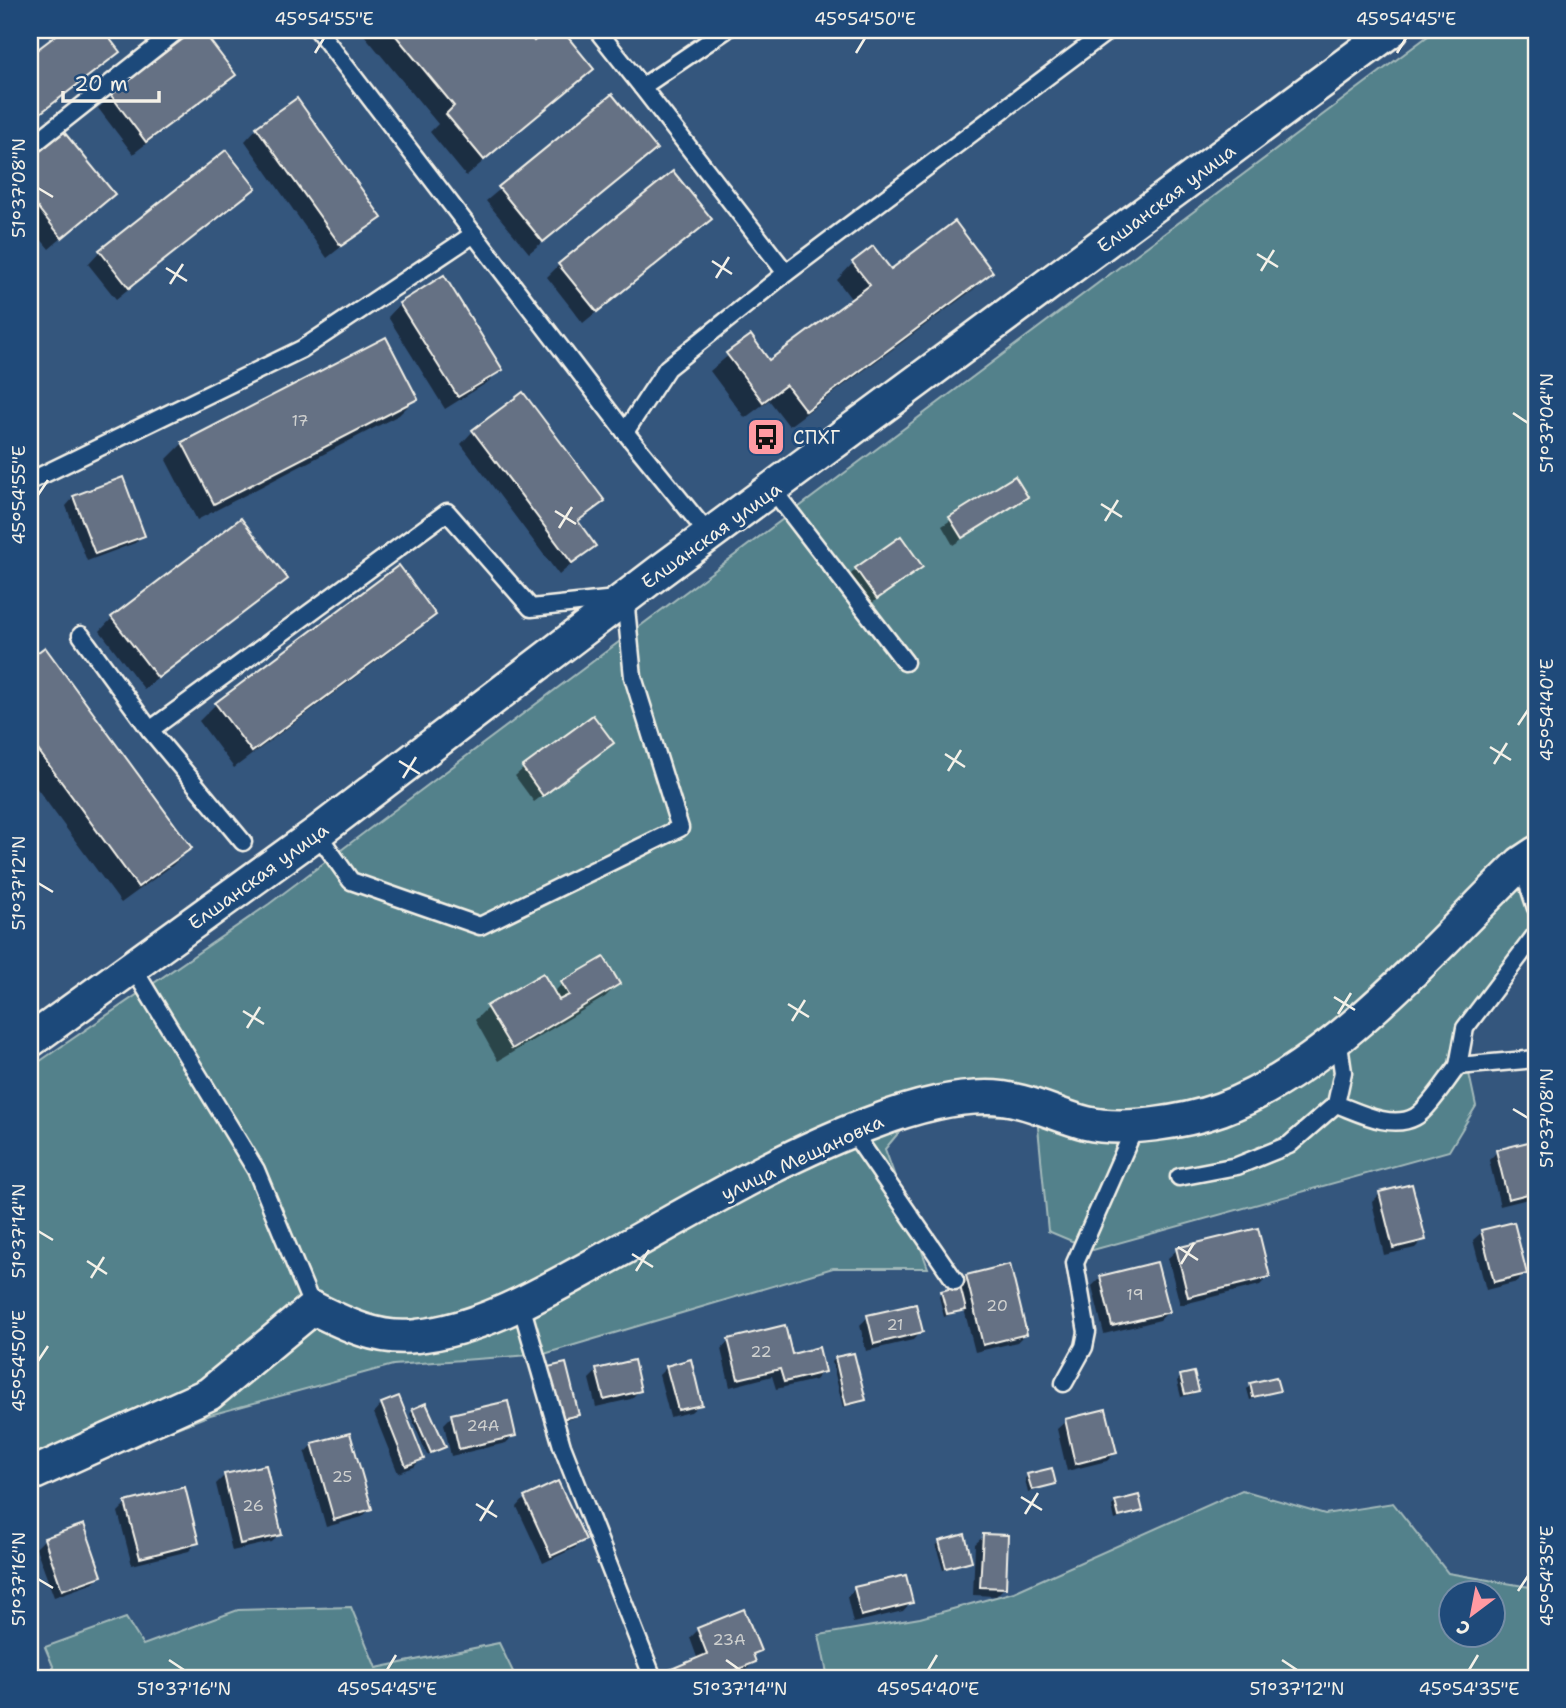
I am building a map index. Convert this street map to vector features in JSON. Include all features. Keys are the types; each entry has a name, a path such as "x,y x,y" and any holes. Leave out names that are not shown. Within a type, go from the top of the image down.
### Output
{"street":[{"name":"Елшанская улица","path":"30,1041 317,833 625,598 1392,30"},
{"name":"улица Мещановка","path":"313,1308 357,1331 414,1337 467,1325 521,1305 746,1180 852,1131 927,1106 986,1097 1024,1101 1085,1123 1135,1127 1219,1109 1263,1089 1338,1038 1531,864"},
{"path":"30,1475 209,1394 313,1308"}],"lane":[{"path":"30,147 178,30"},
{"path":"318,30 625,432 709,536"},
{"path":"597,30 786,273"},
{"path":"642,87 726,30"},
{"path":"625,432 667,368 786,273 1109,30"},
{"path":"30,481 302,349 474,234"},
{"path":"773,489 905,662"},
{"path":"150,730 447,512 531,608 625,598 632,677 680,828 480,926 351,881 317,833"},
{"path":"80,635 150,730 243,842"},
{"path":"1531,864 1536,908"},
{"path":"1336,1104 1378,1120 1416,1117 1458,1066 1465,1028 1536,934"},
{"path":"133,968 256,1170 313,1308"},
{"path":"1180,1177 1237,1166 1289,1146 1336,1104 1343,1072 1338,1038"},
{"path":"1458,1066 1536,1059"},
{"path":"1064,1383 1084,1347 1087,1332 1075,1263 1135,1127"},
{"path":"852,1131 956,1281"},
{"path":"521,1305 562,1446 653,1678"}],"green space":[{"path":"1436,30 1536,30 1536,946 1459,1027 1476,1106 1449,1151 1093,1250 1048,1231 1037,1117 915,1113 885,1149 928,1268 833,1268 544,1354 393,1365 210,1415 67,1471 30,1489 30,1068 269,904"},
{"path":"1242,1490 1325,1514 1393,1503 1448,1573 1477,1578 1436,1578 1436,1648 1506,1648 1506,1583 1536,1588 1536,1678 828,1678 819,1635 920,1618 1014,1592"},
{"path":"351,1607 376,1668 499,1643 516,1678 58,1678 45,1647 126,1618 143,1645 238,1610"}],"building":[{"path":"63,30 103,30 120,52 30,121 30,55"},
{"path":"195,30 202,30 236,75 146,142 110,94"},
{"path":"391,30 525,30 534,41 548,30 562,30 594,69 484,160 446,114 454,106"},
{"path":"612,94 657,149 543,242 498,187"},
{"path":"297,98 382,218 341,246 256,127"},
{"path":"64,132 115,194 62,238 30,198 30,159"},
{"path":"226,150 256,188 129,288 99,250"},
{"path":"673,171 712,219 597,312 558,264"},
{"path":"955,221 993,272 806,411 786,385 763,402 726,353 751,335 769,360 870,285 852,262 873,246 891,269"},
{"path":"444,275 503,370 458,397 399,303"},
{"path":"386,337 418,399 214,504 182,442"},
{"path":"523,392 605,501 578,521 596,546 572,563 472,430"},
{"path":"1015,476 1028,497 962,538 949,517"},
{"path":"123,477 145,536 95,554 73,496"},
{"path":"241,518 288,579 158,678 111,617"},
{"path":"901,536 923,567 877,599 855,568"},
{"path":"399,565 436,615 252,752 215,703"},
{"path":"45,647 192,848 138,887 30,739 30,658"},
{"path":"593,715 614,743 543,796 522,767"},
{"path":"604,957 620,984 512,1049 486,1006 543,973 559,1000 569,995 561,982"},
{"path":"1536,1140 1536,1192 1508,1199 1496,1150"},
{"path":"1412,1184 1426,1240 1393,1248 1379,1192"},
{"path":"1514,1222 1527,1274 1494,1282 1481,1230"},
{"path":"1258,1228 1270,1277 1188,1297 1176,1248"},
{"path":"1157,1262 1170,1312 1112,1326 1100,1276"},
{"path":"1010,1264 1027,1334 983,1345 966,1275"},
{"path":"960,1286 966,1310 947,1314 941,1291"},
{"path":"916,1304 923,1332 874,1344 867,1315"},
{"path":"785,1325 792,1354 819,1347 825,1372 784,1382 780,1369 738,1379 728,1339"},
{"path":"854,1353 866,1400 846,1405 835,1357"},
{"path":"691,1359 702,1405 678,1410 666,1366"},
{"path":"634,1360 641,1391 604,1400 596,1369"},
{"path":"566,1363 579,1415 561,1419 548,1367"},
{"path":"1194,1372 1199,1391 1185,1394 1180,1375"},
{"path":"1276,1377 1280,1391 1253,1397 1250,1383"},
{"path":"399,1396 424,1459 406,1466 381,1403"},
{"path":"508,1401 516,1436 459,1449 451,1414"},
{"path":"426,1403 446,1447 431,1453 412,1409"},
{"path":"1106,1409 1117,1453 1075,1464 1065,1419"},
{"path":"350,1433 372,1509 334,1520 312,1443"},
{"path":"266,1465 282,1535 240,1544 224,1474"},
{"path":"1052,1468 1056,1484 1032,1490 1027,1474"},
{"path":"558,1481 586,1540 551,1556 524,1497"},
{"path":"185,1487 199,1543 140,1558 125,1502"},
{"path":"1139,1495 1143,1511 1119,1517 1115,1501"},
{"path":"84,1524 102,1576 62,1590 44,1538"},
{"path":"965,1534 972,1561 946,1568 939,1541"},
{"path":"983,1534 1008,1535 1006,1588 980,1587"},
{"path":"906,1575 913,1603 861,1616 854,1587"},
{"path":"744,1609 761,1651 753,1654 756,1662 717,1678 666,1678 664,1672 707,1654 697,1628"}],"place":[{"name":"СПХГ","path":"766,437"}]}
